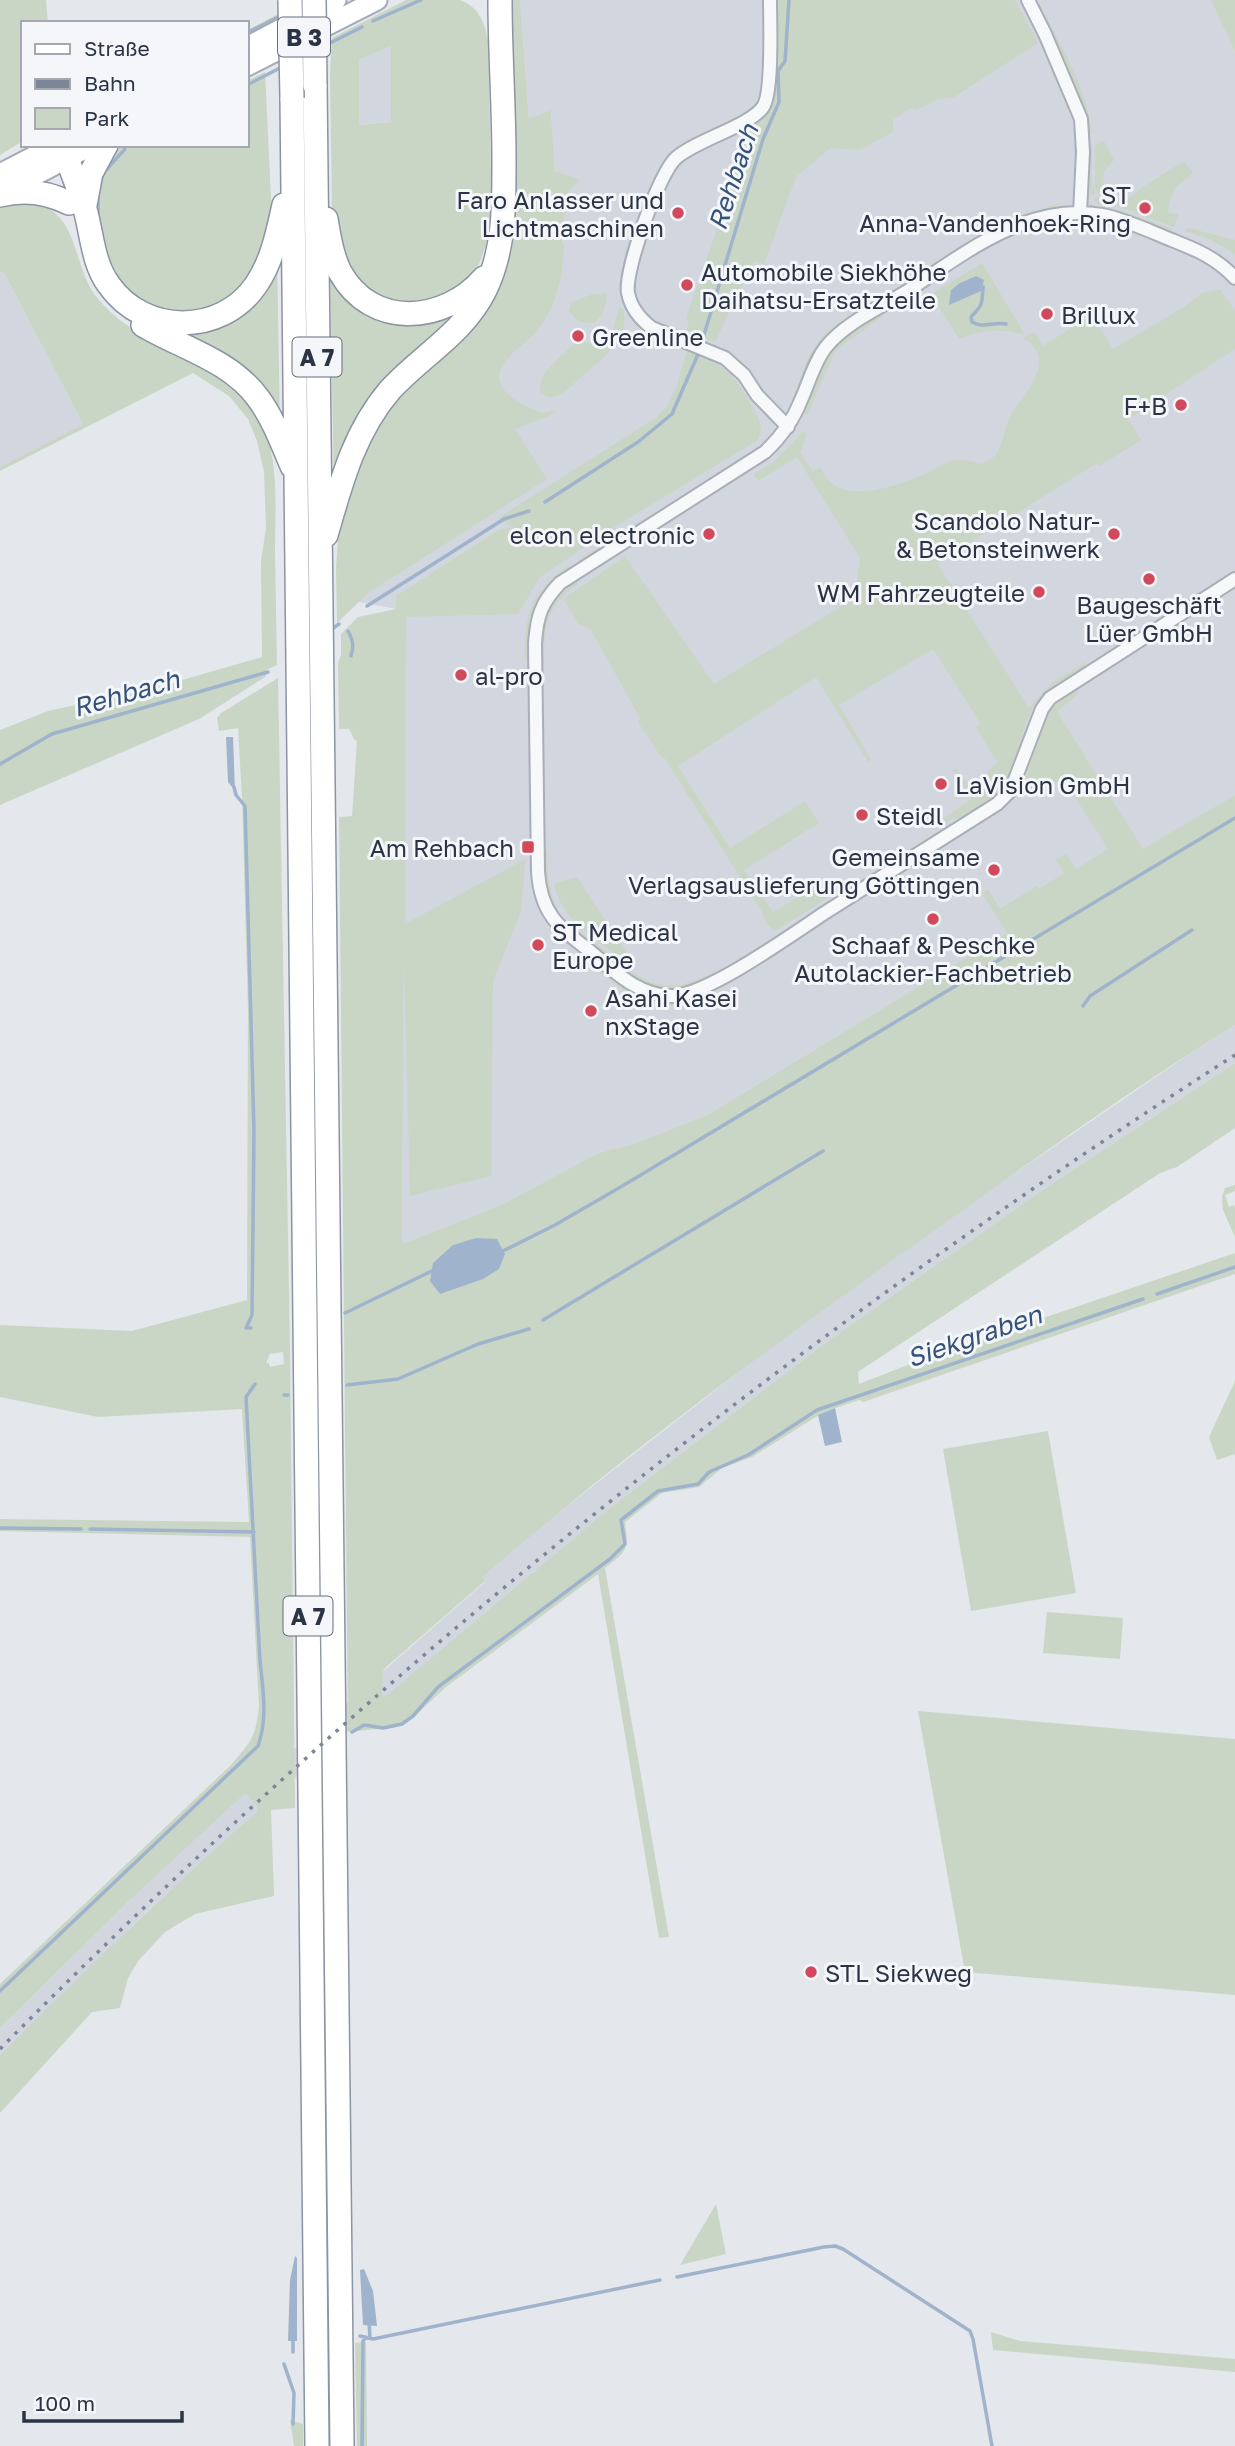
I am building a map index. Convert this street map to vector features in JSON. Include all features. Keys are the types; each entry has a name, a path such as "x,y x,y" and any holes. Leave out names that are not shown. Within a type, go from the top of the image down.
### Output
{"highway":[{"name":"A 7","path":"290,0 317,2446"},
{"name":"A 7","path":"314,0 342,2446"},
{"path":"320,558 347,464 364,426 380,402 401,379 471,314 485,290 495,260 504,207 500,33 491,2"},
{"path":"105,147 77,206 93,272 102,289 120,308 144,326 207,356 249,387 270,418 296,476"},
{"path":"57,153 100,270 116,294 134,309 155,319 176,323 199,322 231,309 249,295 261,277 277,235 292,164"},
{"path":"316,157 335,258 349,284 370,302 405,313 432,312 445,307 477,285 495,260"},
{"path":"0,194 32,191 51,195 77,206"}],"main road":[{"name":"B 3","path":"248,46 337,0"},
{"name":"B 3","path":"248,65 377,0"},
{"path":"0,174 57,153 83,147"},
{"path":"0,194 57,153"}],"street":[{"path":"770,0 768,90 765,105 749,118 685,151 665,170 629,274 629,298 632,307 652,328 712,351 736,366 757,395 788,427"},
{"path":"1028,0 1081,119 1083,152 1080,213"},
{"path":"1235,278 1213,258 1125,221 1102,215 1053,214 1000,233 844,331 817,361 788,427 765,452 560,583 541,607 536,623 537,856 541,898 552,920 629,982 655,994 673,996 687,995 708,986 997,804 1011,790 1041,709 1049,698 1235,579"}],"shaded area":[{"path":"520,0 1235,0 1235,795 707,1115 636,1143 598,1153 501,1205 402,1244 406,617 396,609 359,602 358,558 562,243 567,193 555,171 551,111 529,120"},
{"path":"391,46 391,122 358,125 359,60"},
{"path":"0,272 4,273 83,424 0,467"},
{"path":"1235,1025 1235,1063 1041,1191 821,1346 605,1512 385,1698 258,1811 145,1913 0,2055 0,2028 131,1899 243,1794 485,1582 481,1577 539,1528 784,1337 989,1191"}],"green space":[{"path":"0,0 46,0 48,21 21,21 21,142 0,155"},
{"path":"306,0 320,0 248,37 248,29"},
{"path":"406,0 460,0 476,11 485,28 488,41 492,217 486,245 479,264 464,284 425,305 379,301 353,281 332,214 332,38","holes":["391,46 391,122 359,125 359,60"]},
{"path":"511,0 520,0 529,119 551,110 555,171 580,180 567,193 562,268 553,303 542,324 508,358 499,375 502,387 520,403 540,412 556,410 549,416 515,429 547,479 368,593 337,623 336,568 339,525 355,459 389,405 483,314 496,294 511,254 516,175"},
{"path":"777,0 1015,0 1038,43 954,97 936,100 916,110 910,108 893,120 893,132 860,150 830,148 796,177 764,264 754,261 715,342 686,331 689,322 686,318 744,152 748,135 737,132 772,95"},
{"path":"1211,0 1235,0 1235,51"},
{"path":"1039,3 1079,83 1092,134 1088,134 1078,95 1036,4"},
{"path":"265,72 272,219 256,270 238,295 199,313 160,311 128,294 107,265 94,199 101,168 119,147 248,147 248,80"},
{"path":"1104,141 1114,160 1104,171 1104,183 1108,192 1117,198 1129,198 1184,161 1193,173 1172,194 1168,213 1179,214 1174,227 1102,200 1095,188 1095,145"},
{"path":"1092,146 1092,182 1095,193 1091,196 1088,148"},
{"path":"1097,197 1107,206 1173,229 1170,233 1107,211 1094,200"},
{"path":"36,202 51,209 61,220 69,232 90,287 113,314 142,334 219,376 244,397 256,413 270,446 275,481 277,665 266,670 268,672 265,677 199,719 0,805 0,730 48,711 151,689 262,657 261,561 266,528 264,472 257,441 248,419 229,396 193,373 0,471 0,467 83,424 4,273 0,272 0,208"},
{"path":"1064,202 1053,209 1011,222 978,240 972,239 1009,219"},
{"path":"1076,219 1117,225 1141,234 1141,237 1088,224 1062,224 1035,229 1035,225"},
{"path":"1189,228 1235,240 1235,254 1211,240 1185,231"},
{"path":"277,253 280,429 177,328 211,324"},
{"path":"982,263 1023,335 991,331 959,339 931,294"},
{"path":"330,264 366,306 468,300 416,361 334,496"},
{"path":"1220,289 1235,311 1235,349 1128,419 1141,440 1099,466 1094,465 937,563 1029,708 1052,683 1086,662 1085,667 1053,687 1037,703 1025,726 1009,776 991,800 963,820 954,817 938,828 937,824 972,798 953,770 956,769 973,791 990,779 987,773 997,762 976,727 981,724 933,649 839,705 871,759 868,762 816,677 678,766 730,848 805,801 819,823 744,870 773,912 830,878 834,878 842,889 775,931 766,923 761,910 664,757 662,758 638,722 640,718 591,630 579,624 563,599 625,556 714,684 848,602 857,581 860,558 797,457 758,481 753,474 775,461 803,431 807,434 800,452 813,472 821,467 828,480 839,488 852,491 867,491 899,484 955,460 982,464 996,455 1009,418 1036,375 1038,355 1033,346 1023,338 1034,332 1043,346 1092,315 1113,349 1184,307 1202,293"},
{"path":"596,293 607,293 605,307 599,318 589,323 575,319 569,310 572,302"},
{"path":"873,301 871,307 843,324 826,339 813,359 800,389 797,388 810,356 824,335"},
{"path":"622,307 623,328 605,356 560,395 551,397 541,393 540,386 546,372 575,343 580,340 601,347 605,342 608,344 614,337 612,335 619,308"},
{"path":"878,315 883,316 835,351 807,416 804,412 825,358 833,348"},
{"path":"687,351 727,371 737,382 760,423 758,440 616,526 540,577 518,614 406,617 405,924 525,859 521,911 493,981 491,1176 410,1196 404,964 402,1244 501,1205 598,1153 636,1143 707,1115 1007,933 982,893 988,889 1000,909 1064,873 1056,860 1066,854 1076,869 1108,849 1066,783 1041,780 1033,796 1023,793 1022,786 1045,721 1060,700 1072,690 1079,693 1057,712 1143,849 1235,795 1235,1025 1118,1101 1004,1181 814,1317 645,1444 482,1577 485,1581 385,1668 382,1697 605,1512 821,1346 1041,1191 1235,1063 1235,1128 1177,1167 1160,1173 858,1372 859,1384 928,1357 1235,1253 1235,1274 863,1402 859,1400 822,1413 752,1457 722,1468 699,1487 662,1493 625,1522 625,1549 605,1568 669,1937 659,1938 598,1574 446,1687 415,1716 397,1727 348,1732 339,817 352,816 357,741 349,729 339,729 338,663 341,655 341,634 358,617 396,609 396,596 500,529 515,528 498,518 657,417 673,395"},
{"path":"651,515 650,519 582,562 578,560"},
{"path":"568,566 570,570 549,589 536,608 530,630 529,658 525,661 526,632 531,607 545,586"},
{"path":"576,580 578,584 558,602 548,621 544,643 544,669 540,667 540,653 546,618 556,599"},
{"path":"278,678 295,1808 271,1810 274,1896 195,1914 165,1932 139,1960 128,1978 120,2008 92,2012 0,2113 0,2055 127,1931 258,1811 258,1807 247,1794 243,1795 131,1899 0,2028 0,1984 232,1764 252,1738 258,1718 250,1537 0,1531 0,1519 249,1522 242,1409 98,1417 0,1397 0,1325 132,1331 247,1300 248,1011 242,797 238,728 219,731 217,718","holes":["283,1352 284,1364 270,1367 269,1363 266,1363 270,1354"]},
{"path":"542,850 547,850 552,895 564,919 628,969 651,982 673,986 713,972 712,976 690,987 666,990 638,980 602,956 557,915 550,904"},
{"path":"577,877 628,955 622,959 580,927 563,907 554,883"},
{"path":"588,958 629,990 628,994 585,961"},
{"path":"644,998 691,1005 659,1006 640,1000"},
{"path":"1235,1185 1235,1191 1225,1195 1229,1207 1234,1205 1235,1208 1235,1237 1223,1210 1222,1196 1225,1188"},
{"path":"1235,1381 1235,1454 1217,1460 1209,1437"},
{"path":"1048,1431 1076,1593 971,1611 943,1449"},
{"path":"1047,1612 1123,1618 1120,1659 1043,1653"},
{"path":"918,1711 1235,1739 1235,1995 965,1972"},
{"path":"716,2204 726,2254 680,2265"},
{"path":"991,2332 1020,2341 1235,2359 1235,2372 993,2350"},
{"path":"366,2342 367,2446 357,2446 355,2343"},
{"path":"290,2420 303,2424 303,2446 294,2446"}],"water":[{"path":"976,276 984,280 981,291 949,305 951,290"},
{"path":"226,737 233,737 235,791 228,782"},
{"path":"476,1238 497,1239 505,1254 499,1269 483,1279 440,1294 430,1281 433,1263 453,1245"},
{"path":"835,1408 842,1442 825,1446 818,1415"},
{"path":"295,2256 297,2341 288,2341 290,2280"},
{"path":"364,2269 373,2291 377,2326 363,2325 360,2270"}],"waterway":[{"path":"373,21 421,0"},
{"name":"Rehbach","path":"701,345 763,139 779,102 778,71 785,61 789,0"},
{"path":"248,32 282,15"},
{"path":"324,46 362,27"},
{"path":"248,84 282,67"},
{"path":"101,179 125,149"},
{"path":"98,194 98,213"},
{"path":"983,287 981,304 971,317 972,322 980,325 1006,324"},
{"name":"Rehbach","path":"545,502 638,442 672,414 699,352"},
{"name":"Rehbach","path":"367,606 504,519 529,511"},
{"name":"Rehbach","path":"329,631 339,624"},
{"path":"348,631 352,643 351,656"},
{"name":"Rehbach","path":"0,764 52,734 268,672"},
{"path":"234,787 236,795 245,806 254,1131 252,1315 246,1328 251,1328"},
{"path":"499,1253 555,1225 624,1185 1235,818"},
{"path":"1083,1006 1090,996 1192,930"},
{"path":"543,1320 823,1151"},
{"name":"Siekgraben","path":"1157,1294 1235,1267"},
{"path":"345,1313 434,1270"},
{"path":"352,1732 364,1725 383,1728 402,1724 413,1716 438,1687 610,1559 625,1544 621,1520 658,1491 698,1484 709,1472 748,1455 817,1410 1143,1299"},
{"path":"347,1385 398,1379 478,1344 529,1329"},
{"path":"0,1991 258,1746 264,1704 246,1397 255,1384"},
{"path":"0,1528 81,1529"},
{"path":"90,1529 254,1532"},
{"path":"677,2277 824,2247 835,2246 843,2249 970,2331 992,2446"},
{"path":"360,2336 373,2339 660,2280"},
{"path":"369,2321 370,2338"},
{"path":"293,2337 293,2352"},
{"path":"362,2446 363,2341 366,2337"},
{"path":"284,2364 294,2393 293,2424"}],"railway":[{"path":"0,2049 142,1910 288,1775 437,1644 590,1518 747,1395 906,1278 1069,1164 1235,1055"}],"place":[{"name":"ST Anna-Vandenhoek-Ring","path":"1145,208"},
{"name":"Faro Anlasser und Lichtmaschinen","path":"678,213"},
{"name":"Automobile Siekhöhe Daihatsu-Ersatzteile","path":"687,285"},
{"name":"Brillux","path":"1047,314"},
{"name":"Greenline","path":"578,336"},
{"name":"F+B","path":"1181,405"},
{"name":"elcon electronic","path":"709,534"},
{"name":"Scandolo Natur- & Betonsteinwerk","path":"1114,534"},
{"name":"Baugeschäft Lüer GmbH","path":"1149,579"},
{"name":"WM Fahrzeugteile","path":"1039,592"},
{"name":"al-pro","path":"461,675"},
{"name":"LaVision GmbH","path":"941,784"},
{"name":"Steidl","path":"862,815"},
{"name":"Am Rehbach","path":"528,847"},
{"name":"Gemeinsame Verlagsauslieferung Göttingen","path":"994,870"},
{"name":"Schaaf & Peschke Autolackier-Fachbetrieb","path":"933,919"},
{"name":"ST Medical Europe","path":"538,945"},
{"name":"Asahi Kasei nxStage","path":"591,1011"},
{"name":"STL Siekweg","path":"811,1972"}]}
